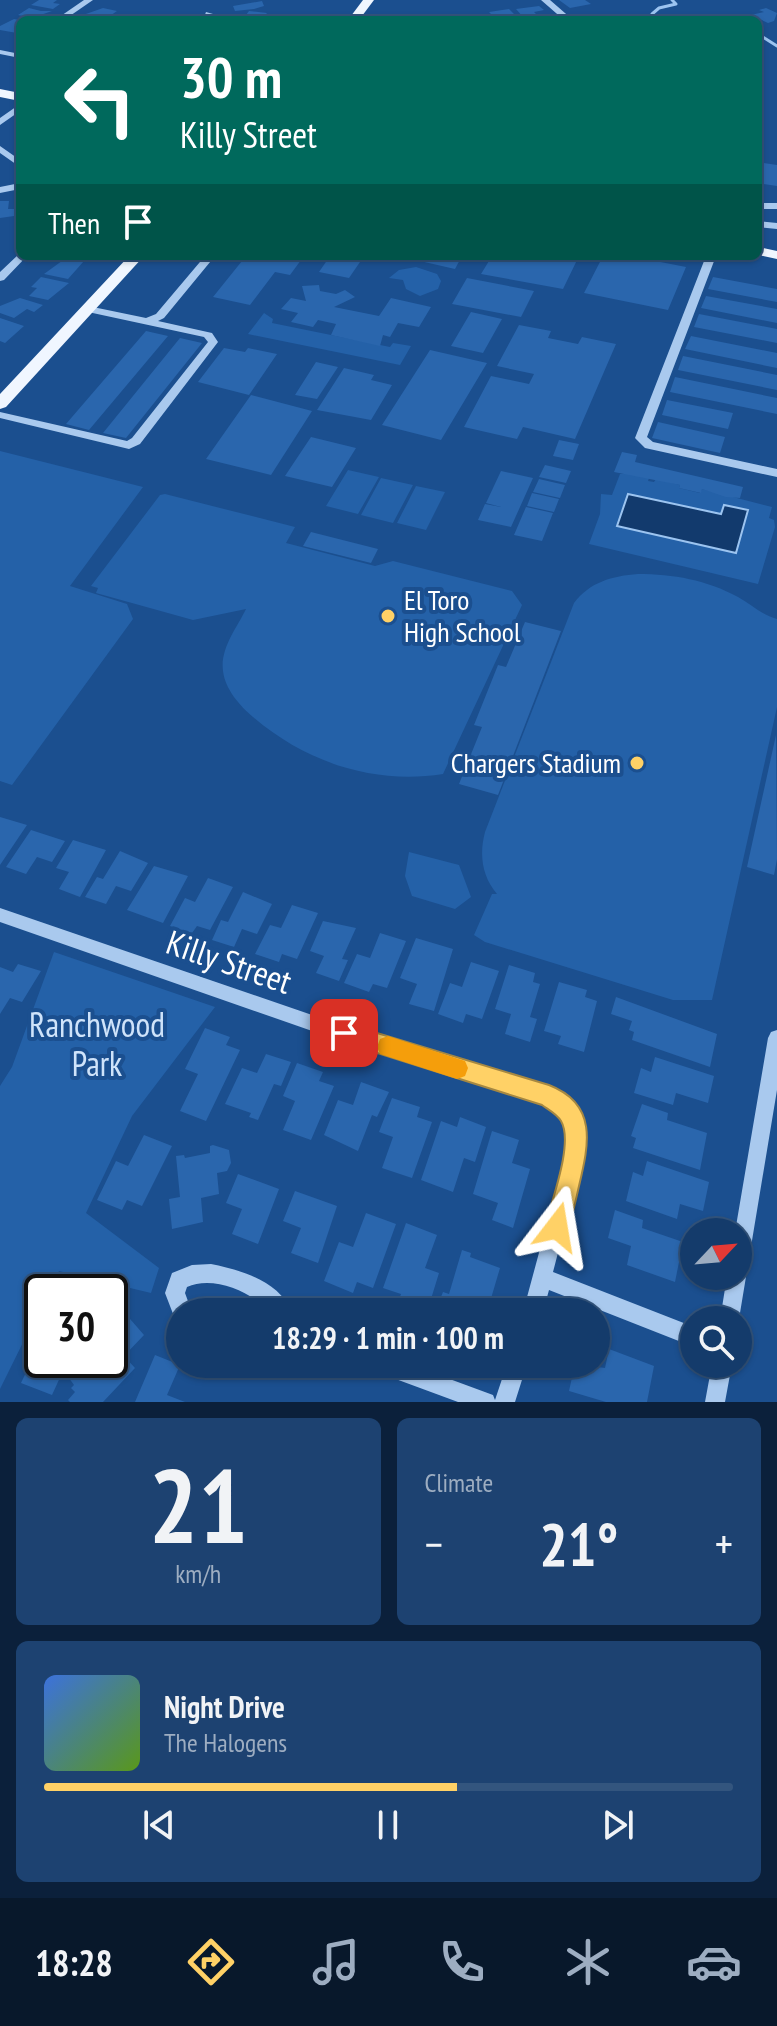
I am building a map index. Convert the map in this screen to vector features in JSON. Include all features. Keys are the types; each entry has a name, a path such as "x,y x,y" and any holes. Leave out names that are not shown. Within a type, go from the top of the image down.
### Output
{"main road":[{"path":"356,16 369,0"},
{"path":"0,404 133,260"}],"street":[{"path":"65,16 89,0"},
{"path":"545,0 561,16"},
{"path":"0,278 18,260"},
{"path":"147,322 160,316 207,260"},
{"path":"709,260 641,438 649,445 777,473"},
{"path":"0,415 123,445 133,443 213,342 208,335 88,309"},
{"name":"Killy Street","path":"0,915 315,1024 549,1096 571,1115 576,1129 576,1149 544,1278"},
{"path":"748,1218 771,1104 777,1038"},
{"path":"177,1298 177,1286 182,1279 199,1271 219,1273 271,1298"},
{"path":"538,1298 544,1278 680,1331"},
{"path":"420,1378 486,1402"},
{"path":"505,1402 513,1378"},
{"path":"715,1402 719,1378"}],"green space":[{"path":"416,267 437,274 441,281 438,289 420,296 406,289 403,280 389,278 399,270"},
{"path":"264,313 273,319 272,323 390,347 393,343 411,346 400,365 248,334"},
{"path":"0,451 143,487 70,586 127,604 133,619 12,785 0,781"},
{"path":"348,470 379,477 358,514 326,506"},
{"path":"620,474 649,478 648,481 654,482 656,479 680,485 679,488 700,493 702,489 772,507 769,518 774,520 775,527 758,584 589,544 600,514 601,494 612,495"},
{"path":"381,478 413,485 393,523 361,515"},
{"path":"416,486 445,492 426,530 397,523"},
{"path":"160,495 295,527 286,543 375,566 393,561 512,591 522,605 443,774 392,776 342,766 295,746 253,717 234,697 223,671 224,654 246,609 193,620 96,593 98,588 91,586"},
{"name":"Chargers Stadium","path":"638,574 702,582 726,591 777,619 777,707 712,1000 673,1000 485,942 474,935 492,894 497,894 483,865 485,832 574,603 602,581"},
{"path":"409,852 459,865 471,897 455,909 412,896 405,876"},
{"name":"Ranchwood Park","path":"54,952 215,1007 132,1116 86,1213 159,1268 151,1293 128,1288 128,1274 72,1274 59,1271 57,1274 24,1274 24,1340 0,1389 0,1086 12,1067"}],"shaded area":[{"path":"628,494 721,514 724,505 748,510 736,553 617,526"}],"building":[{"path":"39,0 57,0 53,3 60,4 53,9 31,5"},
{"path":"559,0 585,0 591,4 570,8"},
{"path":"262,1 264,6 254,9 235,11 233,6"},
{"path":"539,6 544,10 534,12 537,15 522,16 516,9"},
{"path":"29,8 52,11 38,16 18,15"},
{"path":"103,8 117,11 110,16 83,15"},
{"path":"766,8 777,13 774,21 768,23 762,20 762,16 751,15 764,12 759,10"},
{"path":"509,9 516,16 489,16 492,15 489,12"},
{"path":"249,11 267,13 264,16 236,16 246,15"},
{"path":"16,19 16,33 0,30 0,26"},
{"path":"762,163 777,165 777,186 762,184"},
{"path":"0,201 9,201 8,209 15,209 14,216 0,218"},
{"path":"63,260 84,261 68,279 44,274"},
{"path":"243,260 301,260 290,275 275,272 250,305 213,297"},
{"path":"327,260 360,262 349,278 319,272"},
{"path":"416,260 460,260 455,269"},
{"path":"490,260 577,260 563,289 481,274"},
{"path":"601,260 650,260 686,267 668,310 584,293"},
{"path":"41,277 69,283 48,300 29,296 37,288 31,287"},
{"path":"713,277 777,289 777,302 708,289"},
{"path":"467,278 534,291 521,317 452,304"},
{"path":"319,285 320,291 336,294 345,290 355,297 334,307 379,316 391,298 431,307 419,327 398,323 390,337 383,335 380,346 331,335 336,324 318,320 313,327 291,322 298,313 281,309 291,298 306,301 302,286"},
{"path":"706,296 777,309 777,323 701,308"},
{"path":"20,298 43,305 34,312 27,309 14,318 0,313 0,306"},
{"path":"471,312 502,319 483,353 451,346"},
{"path":"699,314 777,329 777,343 694,327"},
{"path":"0,318 24,326 5,343 0,341"},
{"path":"519,325 551,331 548,338 578,344 582,337 616,344 575,439 523,427 517,439 464,427 491,376 529,384 534,374 497,366"},
{"path":"146,331 168,336 89,430 66,424"},
{"path":"691,336 777,353 777,368 685,349"},
{"path":"180,338 202,343 126,438 103,433"},
{"path":"224,348 245,352 248,348 277,354 249,395 198,382"},
{"path":"430,350 487,363 441,440 382,425"},
{"path":"683,356 777,375 777,390 678,370"},
{"path":"316,362 338,367 317,399 295,395"},
{"path":"344,368 374,375 371,380 392,385 371,420 317,410"},
{"path":"675,377 777,398 777,414 670,392"},
{"path":"251,395 312,411 271,475 206,459"},
{"path":"667,400 733,413 728,429 662,415"},
{"path":"658,422 725,437 720,453 652,438"},
{"path":"311,437 356,448 332,487 285,476"},
{"path":"559,440 579,444 573,460 553,456"},
{"path":"622,452 637,455 635,462 743,487 740,498 702,489 701,493 679,488 680,485 614,472"},
{"path":"545,465 571,471 566,483 539,477"},
{"path":"501,471 533,478 511,527 478,520 485,504 501,507 486,503"},
{"path":"539,479 565,485 560,498 533,492"},
{"path":"532,493 559,499 554,512 527,506"},
{"path":"526,507 553,513 542,541 514,535"},
{"path":"311,532 378,549 371,563 303,546"},
{"path":"525,622 561,631 498,795 459,784 482,727 474,725 498,665 506,667"},
{"path":"776,735 777,859 774,875 747,867"},
{"path":"0,817 27,825 0,865"},
{"path":"31,830 65,841 52,862 37,857 26,874 6,867"},
{"path":"73,840 106,850 80,897 59,889 69,872 56,868"},
{"path":"120,851 148,863 131,891 116,886 106,904 85,897 97,877 103,879"},
{"path":"154,866 188,876 163,923 127,910"},
{"path":"208,878 233,887 210,930 197,926 192,933 170,926 185,898 195,902"},
{"path":"243,892 272,904 257,934 242,929 234,947 212,940 221,920 228,922"},
{"path":"292,905 318,913 297,959 282,954 279,962 255,954 270,925 281,928"},
{"path":"323,921 356,928 342,959 348,960 339,981 316,973 324,956 310,951"},
{"path":"380,933 406,941 387,988 373,984 369,992 344,983 357,954 370,958"},
{"path":"416,938 453,949 434,1011 409,1004 417,984 400,978"},
{"path":"471,962 499,971 482,1019 466,1014 463,1023 438,1014 450,983 462,987"},
{"path":"18,964 41,971 22,1002 10,998 0,1014 0,967 13,972"},
{"path":"509,965 535,973 533,982 540,984 530,1017 537,1019 530,1042 505,1034 511,1014 495,1009"},
{"path":"559,982 587,990 585,997 597,1001 584,1052 558,1044 561,1036 544,1031"},
{"path":"616,997 717,1034 710,1067 632,1040 634,1032 629,1030 632,1021 611,1014"},
{"path":"205,1028 230,1037 226,1045 240,1050 206,1121 180,1111 198,1074 185,1069"},
{"path":"266,1054 291,1062 281,1086 274,1084 258,1120 249,1117 251,1113 225,1104 242,1068 257,1073"},
{"path":"655,1057 714,1076 708,1103 676,1093 673,1105 634,1093 641,1068 651,1072"},
{"path":"297,1063 323,1072 319,1081 334,1086 311,1140 283,1130 295,1101 283,1096"},
{"path":"361,1082 389,1092 377,1117 372,1115 358,1151 324,1135 338,1100 353,1105"},
{"path":"392,1098 420,1107 417,1117 432,1122 412,1178 382,1168 393,1137 379,1132"},
{"path":"642,1104 668,1113 667,1120 707,1133 700,1170 633,1148 636,1138 631,1136"},
{"path":"460,1117 486,1127 475,1162 464,1158 453,1192 421,1180 441,1121 457,1127"},
{"path":"492,1131 519,1140 512,1163 530,1169 513,1228 492,1220 498,1203 473,1194"},
{"path":"144,1135 172,1146 142,1206 127,1200 122,1210 97,1200 116,1161 128,1166"},
{"path":"210,1146 229,1150 231,1163 227,1171 217,1173 219,1194 201,1198 203,1222 172,1229 169,1199 180,1197 176,1156 184,1155 185,1158 210,1153"},
{"path":"647,1161 709,1182 703,1211 680,1204 677,1219 626,1201 633,1172 643,1176"},
{"path":"238,1174 279,1189 258,1244 232,1234 242,1209 226,1203"},
{"path":"295,1191 337,1206 318,1263 291,1253 301,1228 283,1221"},
{"path":"615,1210 643,1220 642,1228 680,1241 675,1282 627,1265 631,1246 608,1238"},
{"path":"366,1213 396,1224 373,1288 357,1282 353,1293 324,1281 339,1242 353,1247"},
{"path":"406,1223 437,1235 425,1268 439,1273 431,1298 400,1298 401,1294 383,1288"},
{"path":"462,1250 471,1253 470,1257 500,1268 491,1298 441,1298 443,1292 449,1294"},
{"path":"128,1317 144,1335 128,1352"},
{"path":"610,1349 654,1366 647,1402 606,1402 569,1391 572,1378 610,1378"},
{"path":"155,1355 166,1359 166,1378 174,1378 167,1395 185,1402 135,1402"},
{"path":"128,1360 135,1368 128,1375"},
{"path":"24,1377 60,1378 52,1395 21,1383"},
{"path":"69,1378 126,1378 103,1402 70,1402 68,1400 75,1392 71,1388 74,1385"}],"waterway":[{"path":"654,16 652,14 659,8 676,4 672,0"},
{"path":"762,37 777,46"}],"slow traffic":[{"path":"388,1047 457,1068"}],"place":[{"name":"El Toro High School","path":"388,616"},
{"name":"Chargers Stadium","path":"637,763"}],"route":[{"path":"344,1033 549,1096 563,1105 576,1129 576,1149 557,1227"}]}
